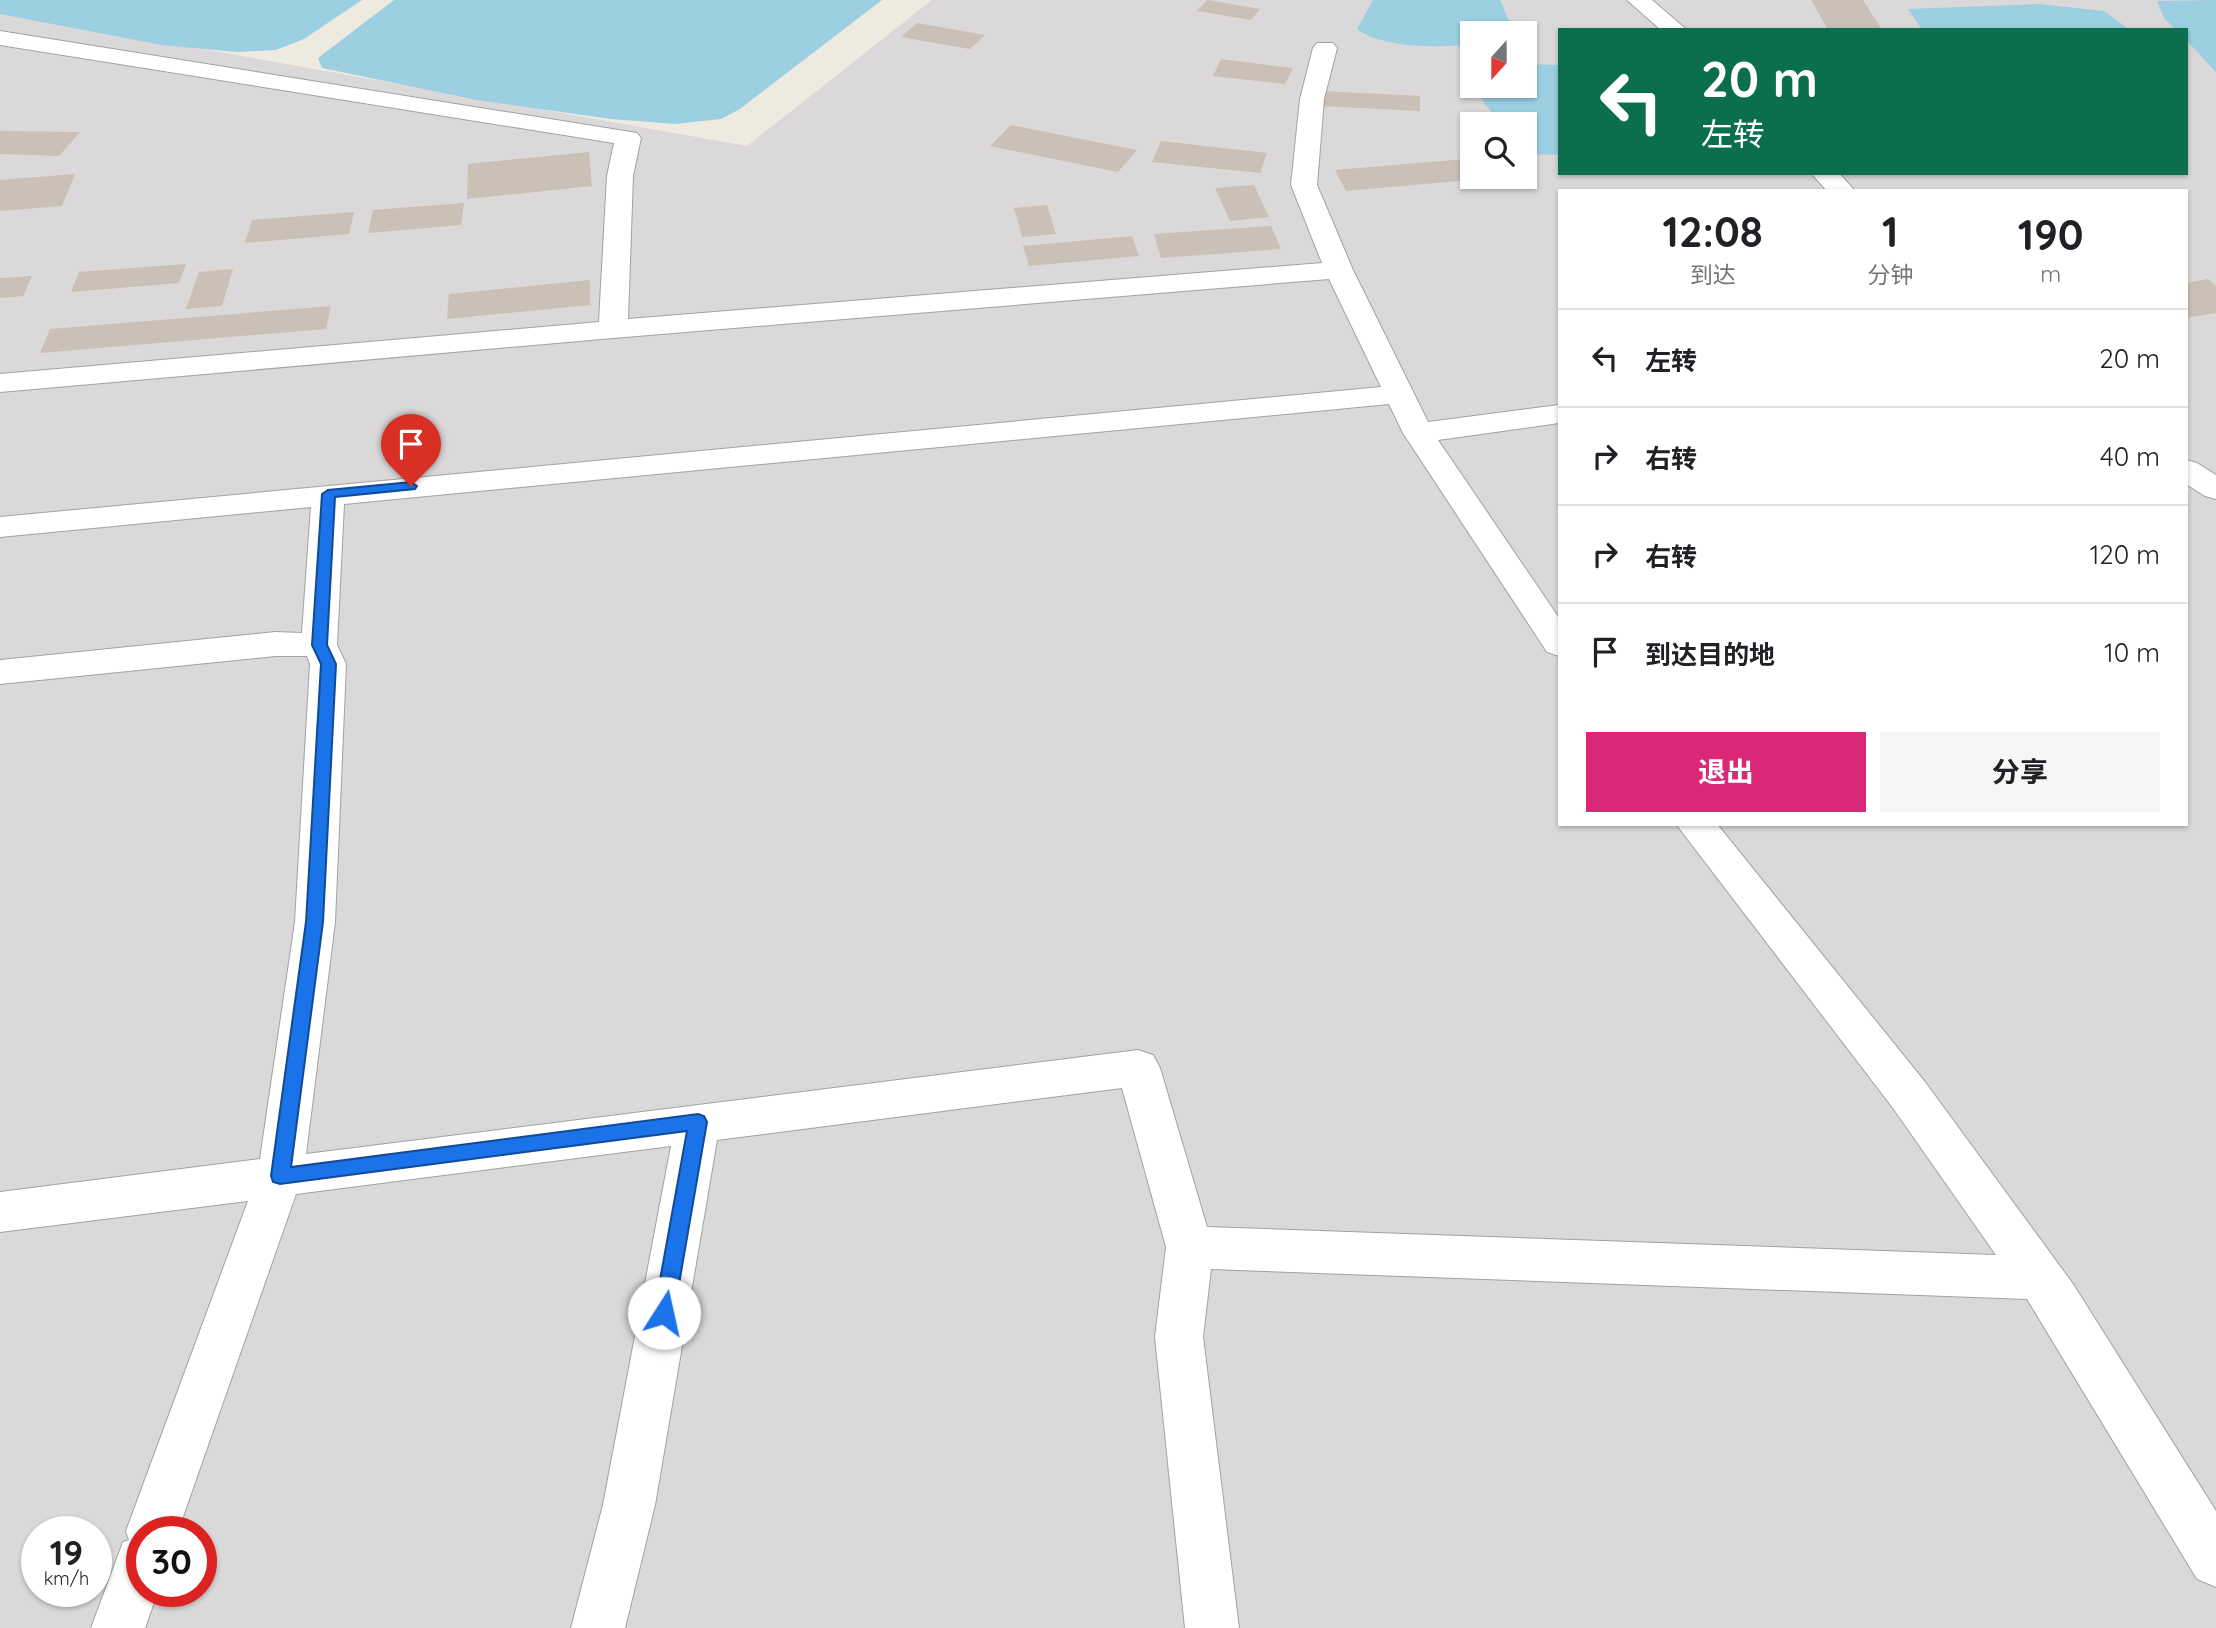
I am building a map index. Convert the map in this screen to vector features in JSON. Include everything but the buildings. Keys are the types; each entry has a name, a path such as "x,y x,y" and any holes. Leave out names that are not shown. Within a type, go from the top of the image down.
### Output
{"street":[{"path":"1637,0 1673,28"},
{"path":"0,38 628,138 620,176 613,329"},
{"path":"1325,48 1312,99 1304,185 1339,270 1418,433 1558,643"},
{"path":"1826,175 1840,189"},
{"path":"0,383 613,329 1339,270"},
{"path":"0,527 1399,394"},
{"path":"1418,433 1558,414"},
{"path":"2188,471 2216,489"},
{"path":"157,1516 280,1176 315,922 328,664 319,645 328,494"},
{"path":"0,672 275,644 319,645"},
{"path":"1697,826 1909,1095 2040,1278 2201,1510 2216,1560"},
{"path":"0,1212 1138,1068 1190,1247 1179,1337 1212,1628"},
{"path":"598,1628 629,1505 698,1122"},
{"path":"1190,1247 2040,1278"},
{"path":"117,1628 126,1604"}],"shaded area":[{"path":"932,0 2216,0 2216,1628 0,1628 0,13 747,146"}],"water":[{"path":"0,0 362,0 304,39 276,50 237,52 162,45 0,14"},
{"path":"394,0 882,0 740,109 721,119 675,124 611,119 477,100 322,68 318,58"},
{"path":"1373,0 1500,0 1509,21 1460,21 1460,45 1397,43 1368,36 1357,29"},
{"path":"2216,0 2216,72 2188,42 2188,28 2174,28 2164,18 2157,1"},
{"path":"2039,4 2104,11 2127,28 1921,28 1908,9"},
{"path":"1537,64 1558,65 1558,155 1537,154 1537,112 1491,112 1481,98 1537,98"}],"route":[{"path":"411,486 328,494 319,645 328,664 315,922 280,1176 698,1122 664,1313"}]}
